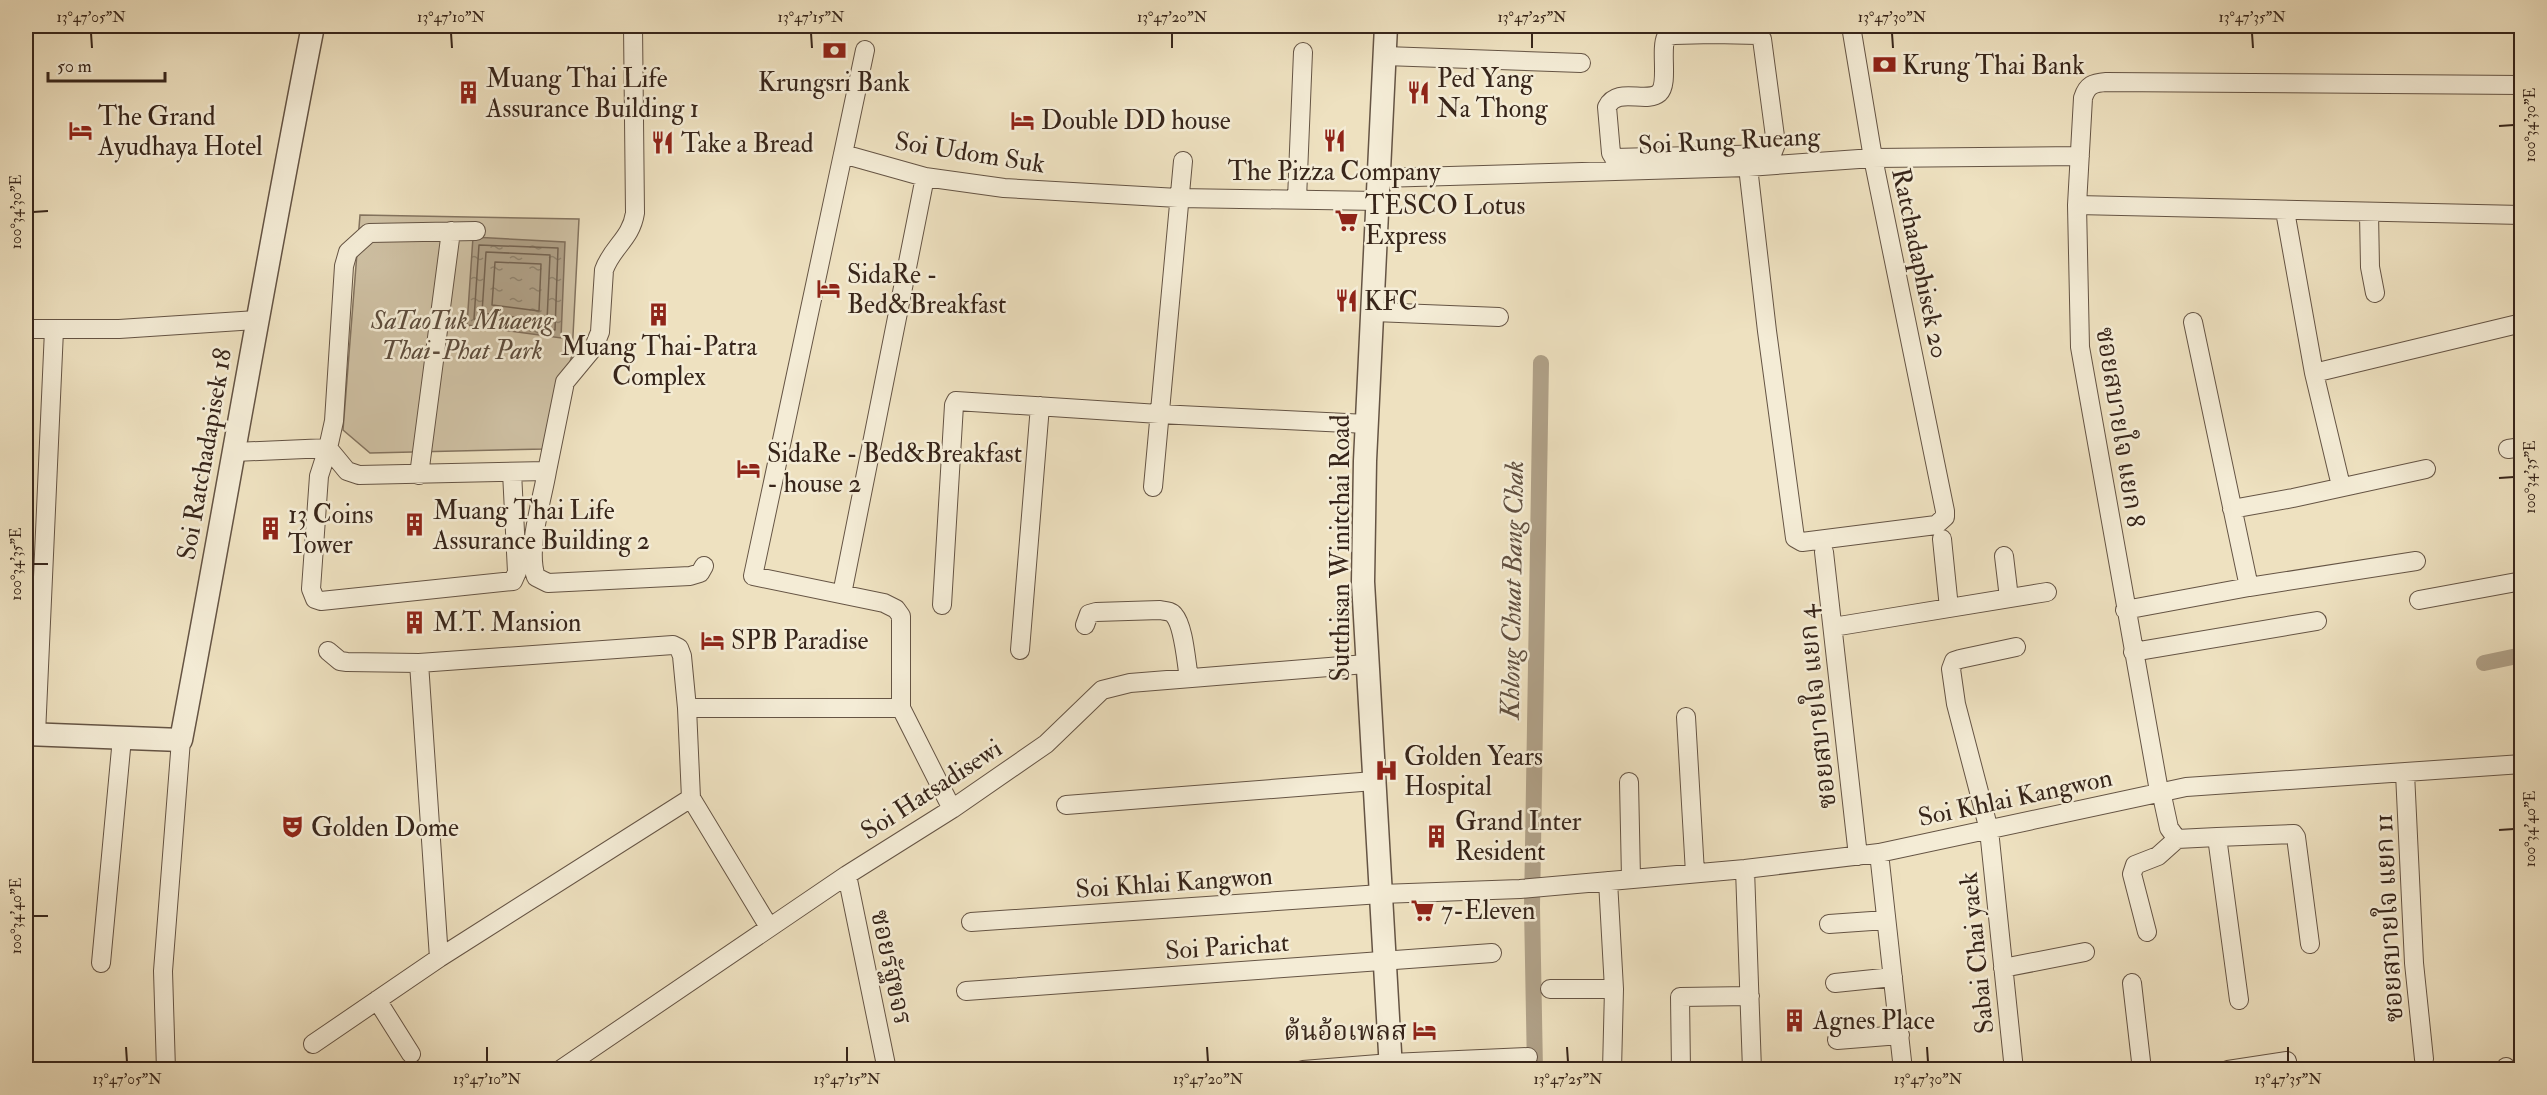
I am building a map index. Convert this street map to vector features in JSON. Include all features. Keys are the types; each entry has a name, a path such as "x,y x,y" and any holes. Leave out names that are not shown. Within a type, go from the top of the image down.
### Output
{"street":[{"name":"Soi Ratchadapisek 18","path":"182,740 235,452 256,320 313,26"},
{"path":"633,26 635,213 633,226 607,260 604,270 600,332 594,346 565,382 533,546 532,565 536,577 548,583 690,576 699,573 705,566"},
{"name":"Sutthisan Winitchai Road","path":"1386,26 1363,553 1366,664 1391,1066"},
{"name":"Ratchadaphisek 20","path":"1748,167 1795,538 1802,542 1936,525 1945,517 1945,511 1873,158 1851,26"},
{"path":"1713,30 1758,35 1762,39 1776,144 1772,154 1614,158 1611,153 1607,107 1610,100 1618,97 1659,93 1664,85 1663,44 1666,37 1713,30"},
{"path":"865,50 753,576 884,603 896,609 901,616 901,708 952,809"},
{"path":"1298,199 1303,52"},
{"path":"1385,56 1581,63"},
{"name":"ซอยสบายใจ แยก 8","path":"2177,839 2169,828 2160,791 2125,610 2080,347 2077,205 2083,98 2086,89 2094,83 2106,82 2522,85"},
{"name":"Soi Udom Suk","path":"843,154 925,177 1004,188 1178,198 1379,201"},
{"name":"Soi Rung Rueang","path":"1380,178 1748,167 1873,158 2080,156"},
{"path":"1153,488 1183,161"},
{"path":"842,594 925,177"},
{"path":"2077,205 2522,215"},
{"path":"2286,211 2314,373 2341,486"},
{"path":"2369,213 2370,267 2375,293"},
{"path":"419,475 451,231"},
{"path":"476,231 369,233 348,252 344,266 334,421 319,476 311,589 315,599 321,601 513,581 518,573 512,472"},
{"path":"1374,312 1499,317"},
{"path":"26,329 155,328 256,320"},
{"path":"2193,322 2249,587"},
{"path":"2314,373 2522,323"},
{"path":"54,330 33,631 31,734 182,740 163,971 166,1070"},
{"path":"942,605 956,401 1367,424"},
{"path":"1020,650 1040,406"},
{"path":"328,448 347,471 360,475 547,471"},
{"path":"235,452 328,448"},
{"path":"2232,509 2426,469"},
{"path":"1942,539 1949,608"},
{"name":"ซอยสบายใจ แยก 4","path":"1824,552 1858,856"},
{"path":"2004,556 2009,598"},
{"path":"2125,610 2249,587 2416,561"},
{"path":"2419,600 2522,581"},
{"path":"1833,627 2047,592"},
{"path":"1085,625 1089,614 1096,612 1160,610 1171,612 1180,629 1189,678"},
{"path":"2133,652 2317,621"},
{"path":"328,651 340,661 347,662 419,663 673,645 679,648 682,656 687,708 691,798 770,927"},
{"name":"Sabai Chai yaek","path":"2014,1070 1989,830 1956,704 1951,669 1954,662 1960,659 2016,647"},
{"path":"419,663 439,958"},
{"name":"Soi Hatsadisewi","path":"560,1070 847,875 952,809 1046,744 1102,690 1130,683 1366,664"},
{"path":"687,708 901,708"},
{"path":"1686,717 1695,873"},
{"path":"100,963 122,738"},
{"name":"Soi Khlai Kangwon","path":"970,922 1381,894 1520,889 1745,869 1879,853 2186,787 2522,764"},
{"name":"ซอยสบายใจ แยก 11","path":"2405,773 2414,963 2424,1059"},
{"path":"1066,804 1374,781"},
{"path":"1629,782 1631,878"},
{"path":"313,1044 439,958 691,798"},
{"path":"2147,932 2132,874 2135,865 2167,850 2177,839 2294,834 2310,944"},
{"path":"2217,837 2239,999"},
{"path":"1879,853 1903,1070"},
{"path":"1745,869 1752,1070"},
{"name":"ซอยรัฐขจร","path":"847,875 887,1070"},
{"path":"1608,881 1614,989 1612,1070"},
{"path":"1829,924 1886,920"},
{"path":"2003,968 2085,952"},
{"name":"Soi Parichat","path":"966,990 1492,953"},
{"path":"1835,983 1893,977"},
{"path":"2132,983 2142,1070"},
{"path":"1550,989 1614,989"},
{"path":"1681,1070 1680,996 1750,996"},
{"path":"376,1000 411,1054"},
{"path":"1838,1040 1900,1035"},
{"path":"1303,1070 1528,1057"},
{"path":"2228,1070 2287,1062"}],"green space":[{"name":"SaTaoTuk Muaeng Thai-Phat Park","path":"360,215 579,219 572,355 545,449 370,453 343,430"}],"water":[{"path":"473,237 565,242 561,338 467,325"}],"waterway":[{"name":"Khlong Chuat Bang Chak","path":"1535,1070 1532,907 1541,363"},
{"path":"2484,663 2522,655"}],"place":[{"name":"Krungsri Bank","path":"834,51"},
{"name":"Krung Thai Bank","path":"1884,65"},
{"name":"Muang Thai Life Assurance Building 1","path":"468,93"},
{"name":"Ped Yang Na Thong","path":"1419,93"},
{"name":"Double DD house","path":"1023,120"},
{"name":"The Grand Ayudhaya Hotel","path":"80,131"},
{"name":"The Pizza Company","path":"1334,140"},
{"name":"Take a Bread","path":"663,143"},
{"name":"TESCO Lotus Express","path":"1347,220"},
{"name":"SidaRe - Bed&Breakfast","path":"829,289"},
{"name":"KFC","path":"1346,301"},
{"name":"Muang Thai-Patra Complex","path":"659,315"},
{"name":"SidaRe - Bed&Breakfast - house 2","path":"749,468"},
{"name":"Muang Thai Life Assurance Building 2","path":"415,525"},
{"name":"13 Coins Tower","path":"270,529"},
{"name":"M.T. Mansion","path":"415,622"},
{"name":"SPB Paradise","path":"713,640"},
{"name":"Golden Years Hospital","path":"1386,771"},
{"name":"Golden Dome","path":"293,827"},
{"name":"Grand Inter Resident","path":"1437,836"},
{"name":"7-Eleven","path":"1423,910"},
{"name":"Agnes Place","path":"1795,1020"},
{"name":"ต้นอ้อเพลส","path":"1425,1031"}]}
